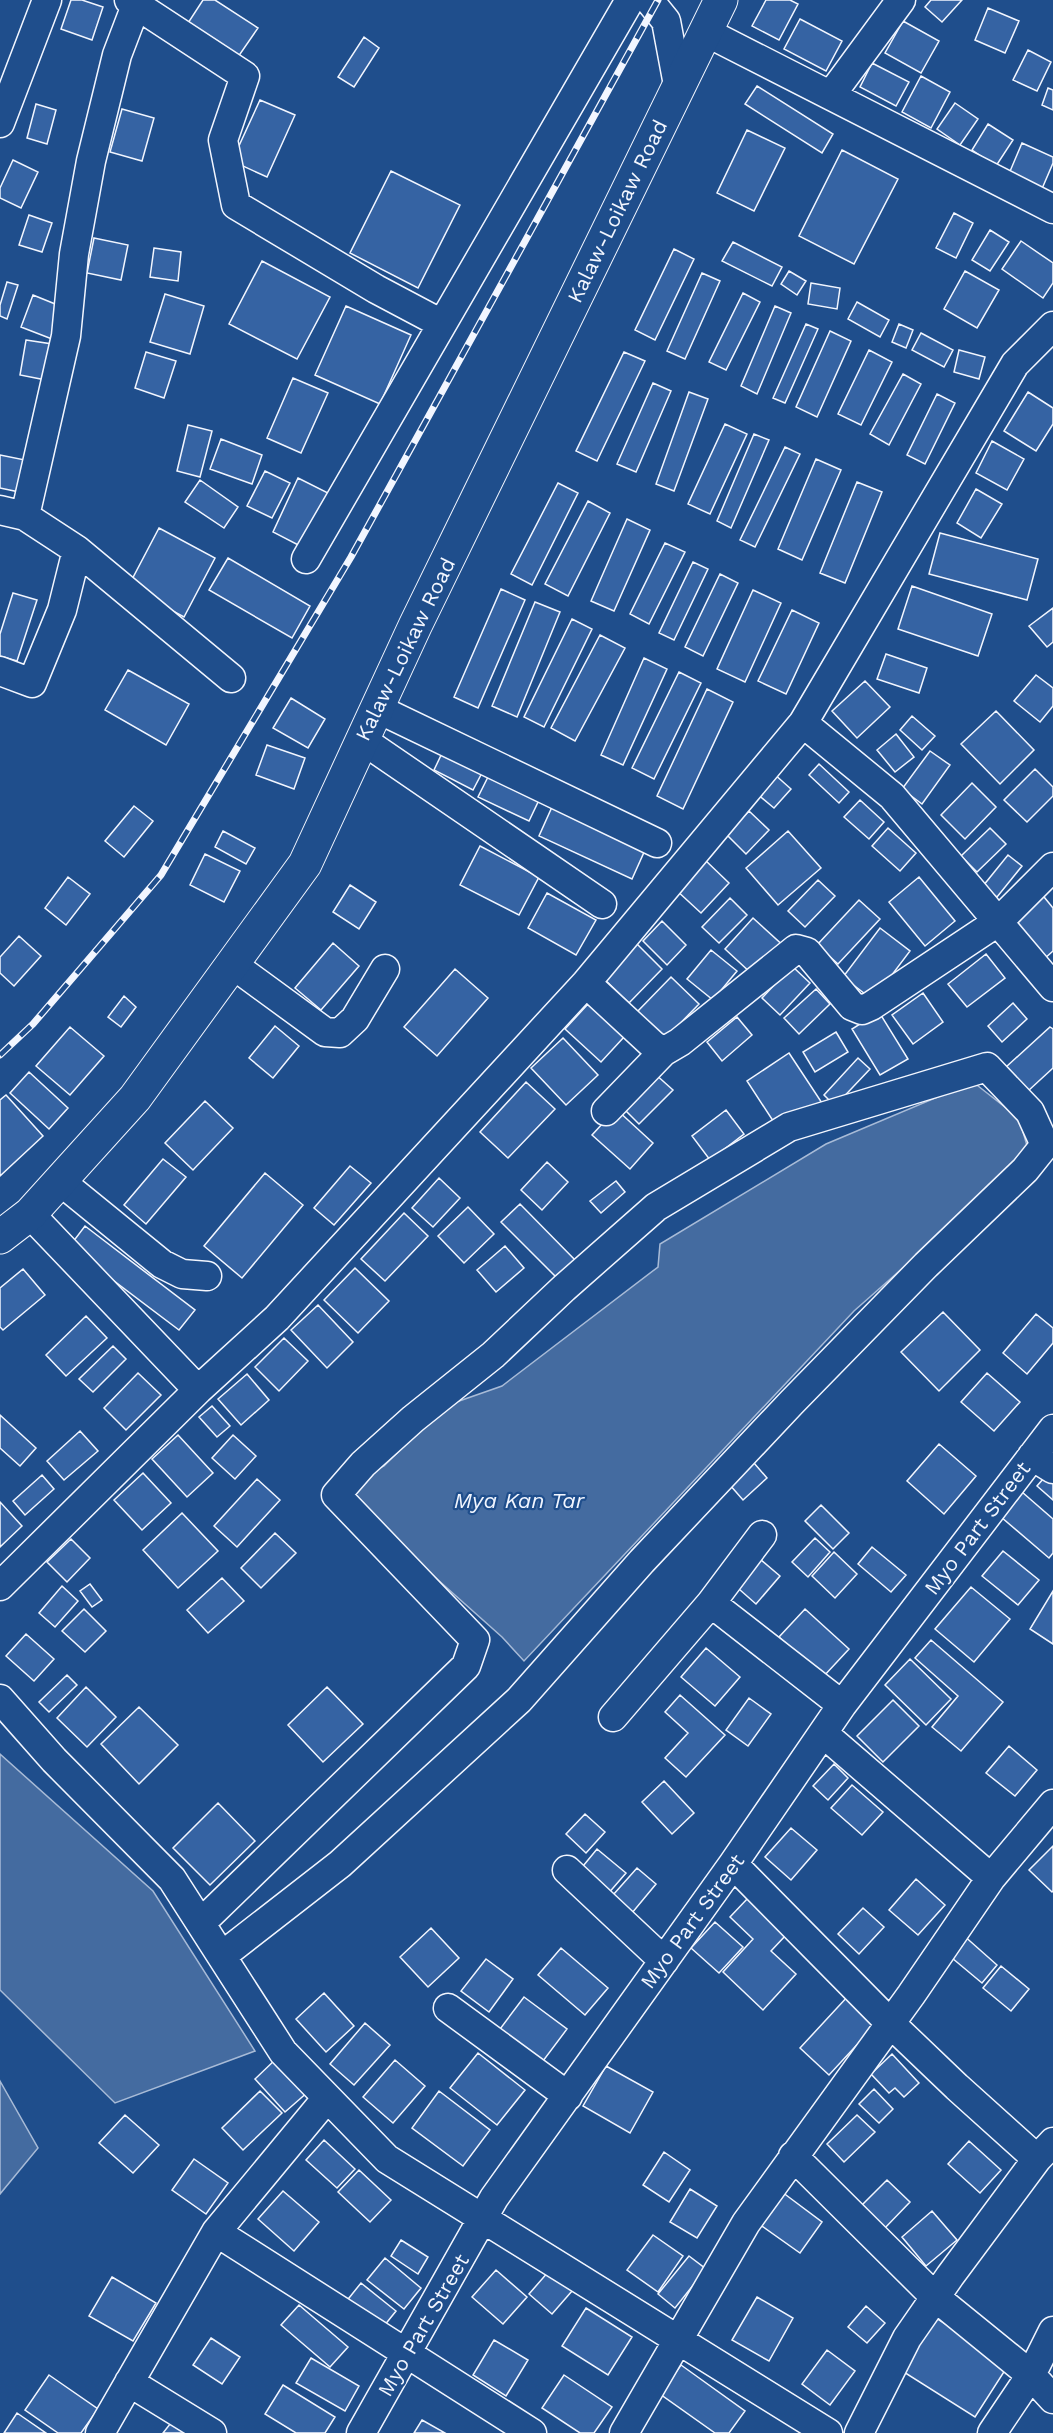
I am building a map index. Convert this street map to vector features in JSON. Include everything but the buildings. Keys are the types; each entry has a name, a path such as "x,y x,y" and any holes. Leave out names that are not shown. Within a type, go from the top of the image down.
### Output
{"main road":[{"name":"Kalaw-Loikaw Road","path":"0,1237 30,1214 135,1098 305,864 361,739 721,0"}],"street":[{"path":"0,123 47,0"},
{"path":"306,559 630,0"},
{"path":"649,0 666,21 678,86"},
{"path":"831,95 901,0"},
{"path":"231,678 77,550 13,513 66,336 74,254 91,161 117,55 135,1 245,76 223,140 236,205 376,289 442,324"},
{"path":"704,32 1053,209"},
{"path":"0,1586 198,1390 277,1318 586,982 803,723 1015,364 1053,326"},
{"path":"0,671 33,683 62,610 77,550"},
{"path":"376,708 657,843"},
{"path":"803,723 892,796 1053,987"},
{"path":"361,739 602,904"},
{"path":"606,1111 663,1052 680,1042 796,950 807,952 852,1006 862,1010 999,921 1053,867"},
{"path":"232,964 325,1032 340,1033 355,1019 385,969"},
{"path":"586,982 663,1052"},
{"path":"202,1922 466,1666 476,1640 336,1495 363,1464 413,1419 493,1355 564,1288 656,1207 789,1127 987,1067 1030,1112 1045,1145 1025,1170 926,1265 792,1402 642,1561 519,1700 340,1864 223,1955"},
{"path":"60,1181 162,1264 182,1275 207,1276"},
{"path":"30,1214 198,1390"},
{"name":"Myo Part Street","path":"361,2433 494,2198 734,1864 842,1705 1043,1462 1053,1429"},
{"path":"613,1717 711,1603 762,1535"},
{"path":"711,1603 842,1705"},
{"path":"0,1699 54,1760 172,1879 202,1922 283,2052 387,2159 828,2433"},
{"path":"824,1734 991,1878"},
{"path":"624,2433 746,2223 991,1878 1053,1804"},
{"path":"734,1864 890,2023 957,2087 1045,2150 907,2338 859,2433"},
{"path":"567,1870 664,1961"},
{"path":"448,2008 568,2096"},
{"path":"100,2433 216,2232 327,2098"},
{"path":"793,2156 935,2297 1031,2375 1053,2399"},
{"path":"216,2232 532,2433"},
{"path":"992,2433 1031,2375 1053,2331"},
{"path":"129,2382 212,2433"}],"water":[{"name":"Mya Kan Tar","path":"973,1082 1019,1118 1030,1156 854,1311 524,1661 502,1637 346,1498 354,1481 384,1466 445,1406 502,1386 658,1267 660,1244 826,1144"},
{"path":"0,1754 153,1891 255,2051 115,2103 0,1990"},
{"path":"0,2081 38,2148 0,2194"}],"railway":[{"path":"0,1055 33,1024 161,875 351,557 658,0"}]}
